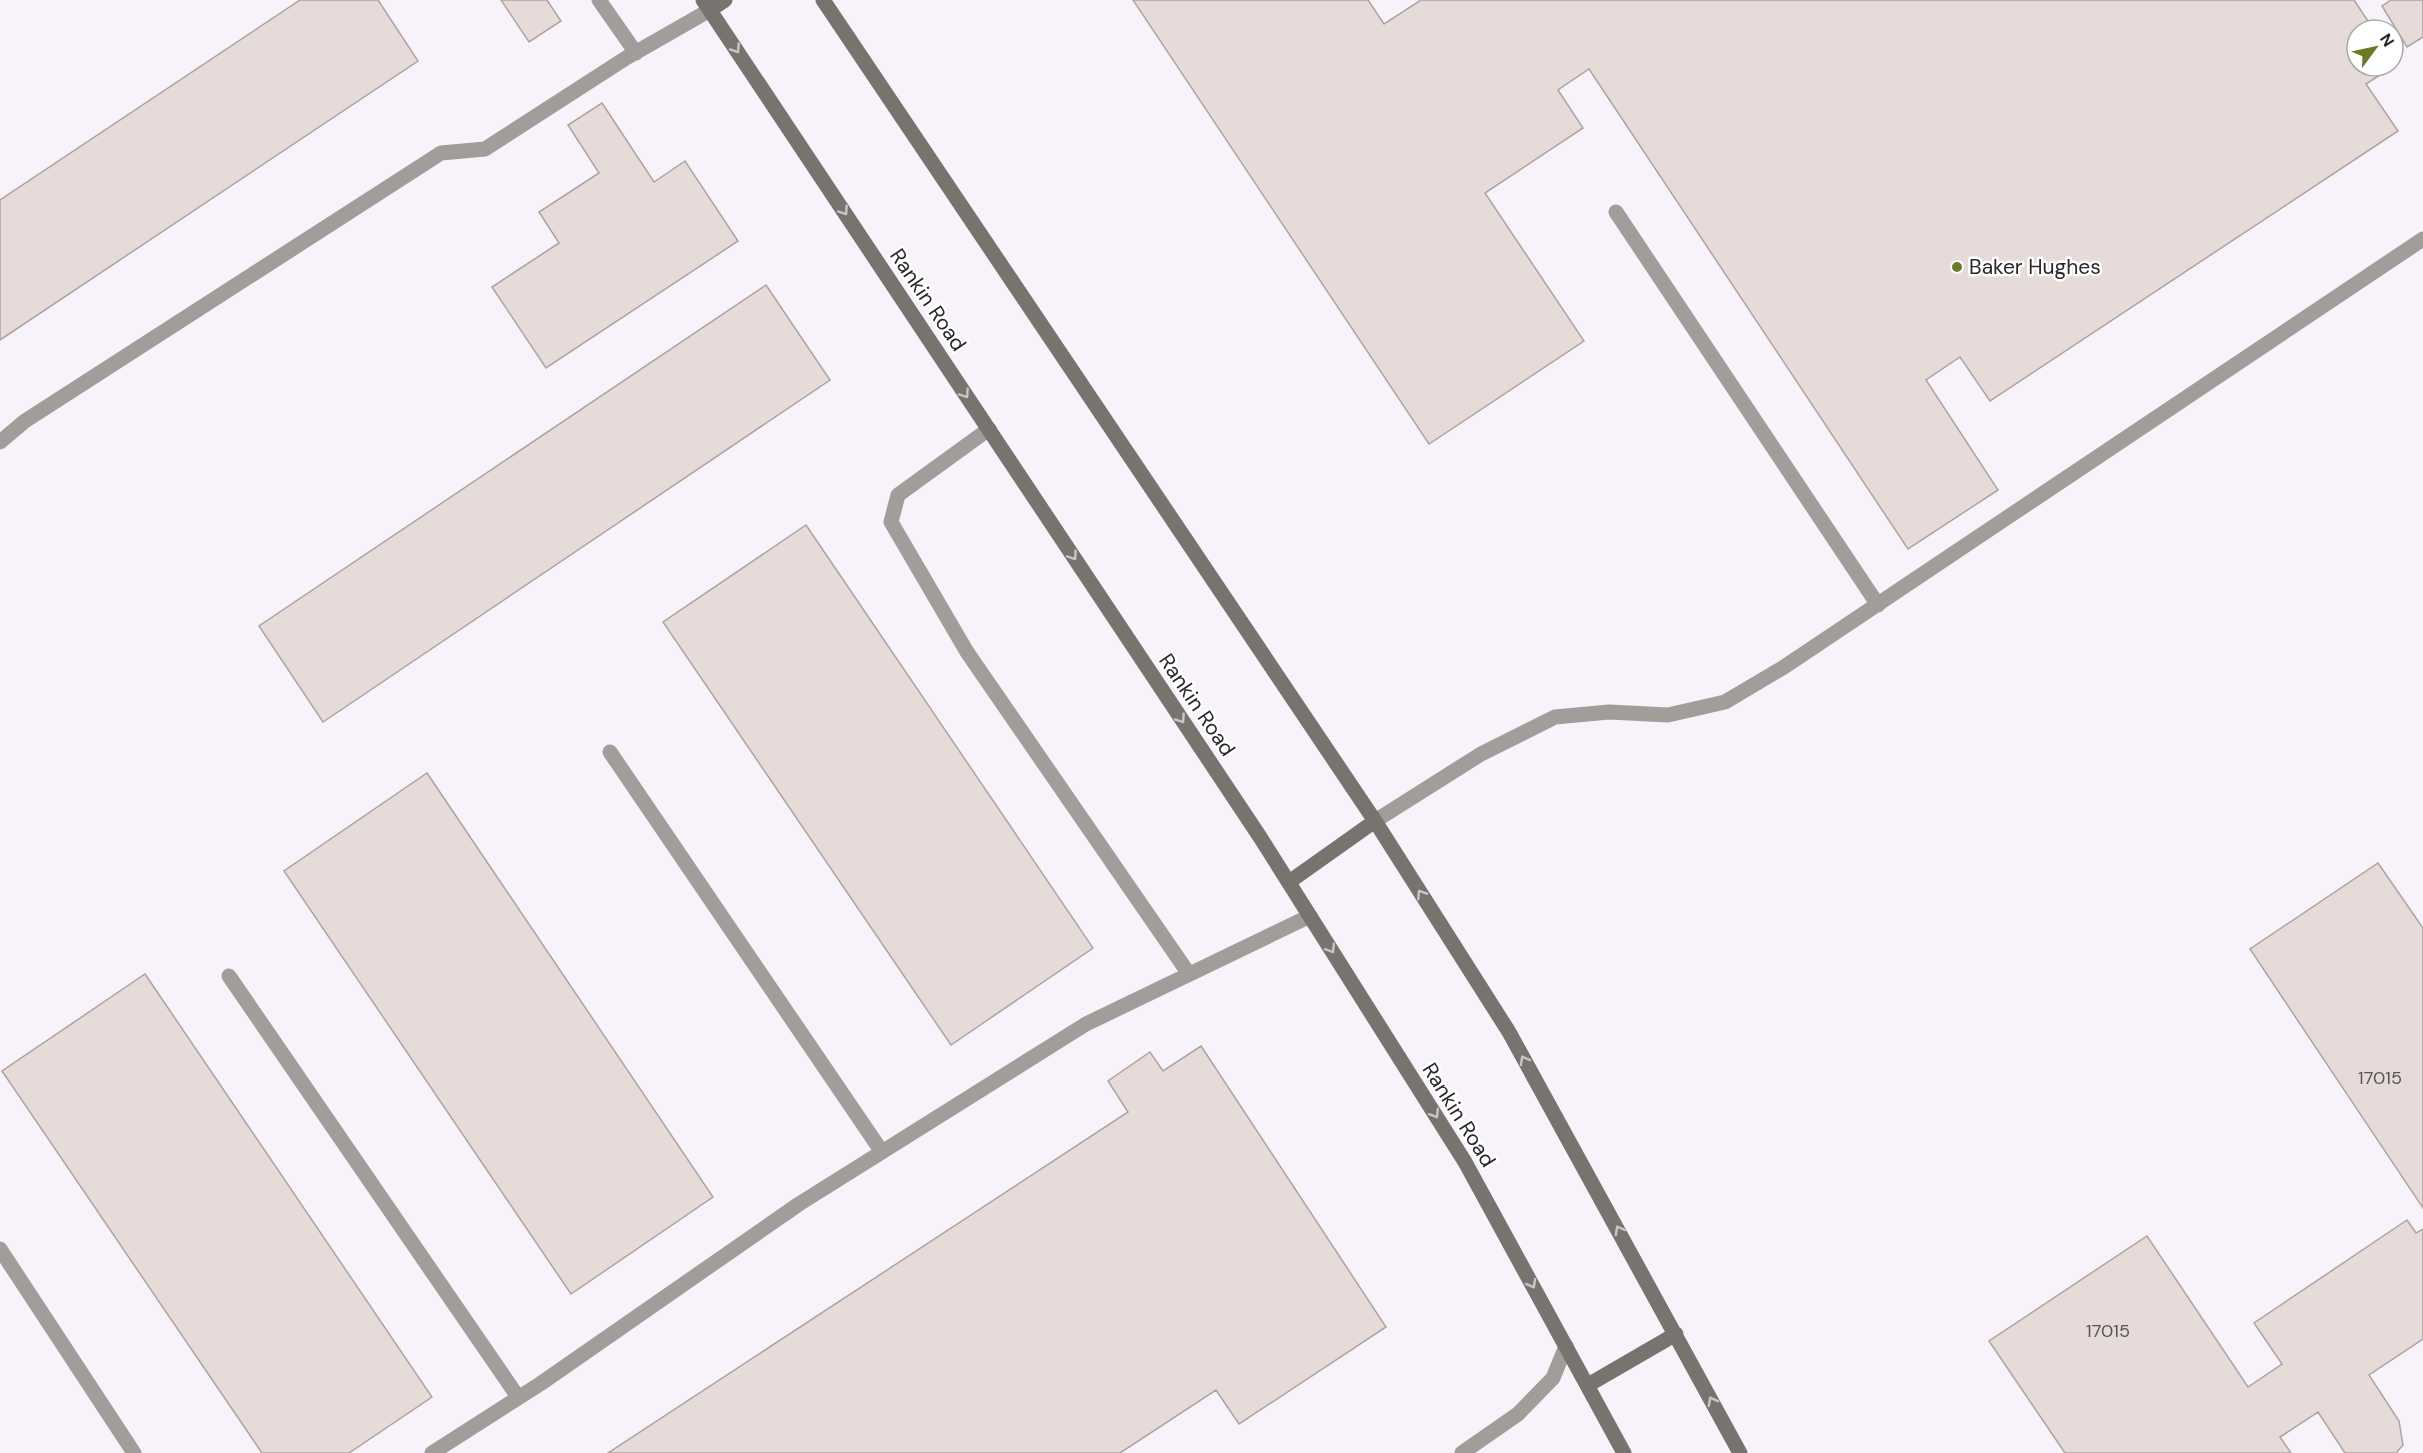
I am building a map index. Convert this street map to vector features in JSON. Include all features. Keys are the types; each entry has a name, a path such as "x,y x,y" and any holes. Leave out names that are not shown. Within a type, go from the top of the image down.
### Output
{"main road":[{"path":"707,5 725,0"},
{"path":"823,0 1375,821 1509,1032 1740,1453"},
{"name":"Rankin Road","path":"707,5 1289,882 1465,1162 1588,1385 1619,1451"},
{"path":"1289,882 1375,821"},
{"path":"1588,1385 1676,1334"}],"lane":[{"path":"599,0 636,53"},
{"path":"0,442 25,421 441,153 485,149 707,5"},
{"path":"1616,212 1878,605"},
{"path":"1375,821 1481,754 1555,717 1609,712 1668,715 1725,702 1784,667 1878,605 2423,239"},
{"path":"989,429 898,495 891,522 967,652 1188,974"},
{"path":"610,752 882,1152"},
{"path":"432,1453 518,1397 799,1204 1086,1024 1310,916"},
{"path":"229,976 518,1397"},
{"path":"0,1249 134,1453"},
{"path":"1462,1453 1518,1414 1553,1378 1566,1346"}],"building":[{"path":"300,0 378,0 418,61 0,340 0,200"},
{"path":"501,0 547,0 561,21 529,42"},
{"name":"Baker Hughes","path":"1133,0 1368,0 1384,24 1421,0 2354,0 2366,18 2345,18 2345,78 2375,78 2366,84 2398,131 1990,401 1960,357 1926,380 1998,490 1908,549 1589,69 1558,90 1583,128 1485,193 1584,341 1429,444"},
{"path":"2391,0 2423,0 2423,37 2407,47 2405,18 2389,18 2382,6"},
{"path":"602,103 654,182 685,161 738,241 546,368 492,287 559,243 539,212 599,173 568,125"},
{"path":"766,285 830,380 323,722 259,626"},
{"path":"806,525 1093,948 951,1045 663,622"},
{"path":"427,773 713,1197 571,1294 284,871"},
{"path":"2378,863 2423,928 2423,1208 2250,949"},
{"path":"145,974 432,1397 349,1453 262,1453 2,1071"},
{"path":"1201,1046 1386,1327 1239,1424 1216,1390 1120,1453 608,1453 1128,1112 1108,1081 1150,1052 1163,1071"},
{"path":"2407,1220 2416,1233 2423,1229 2423,1339 2369,1375 2399,1421 2403,1445 2396,1453 2345,1453 2318,1412 2280,1437 2291,1453 2065,1453 1989,1341 2147,1236 2248,1387 2282,1364 2254,1323"}],"place":[{"name":"Baker Hughes","path":"1957,267"}]}
